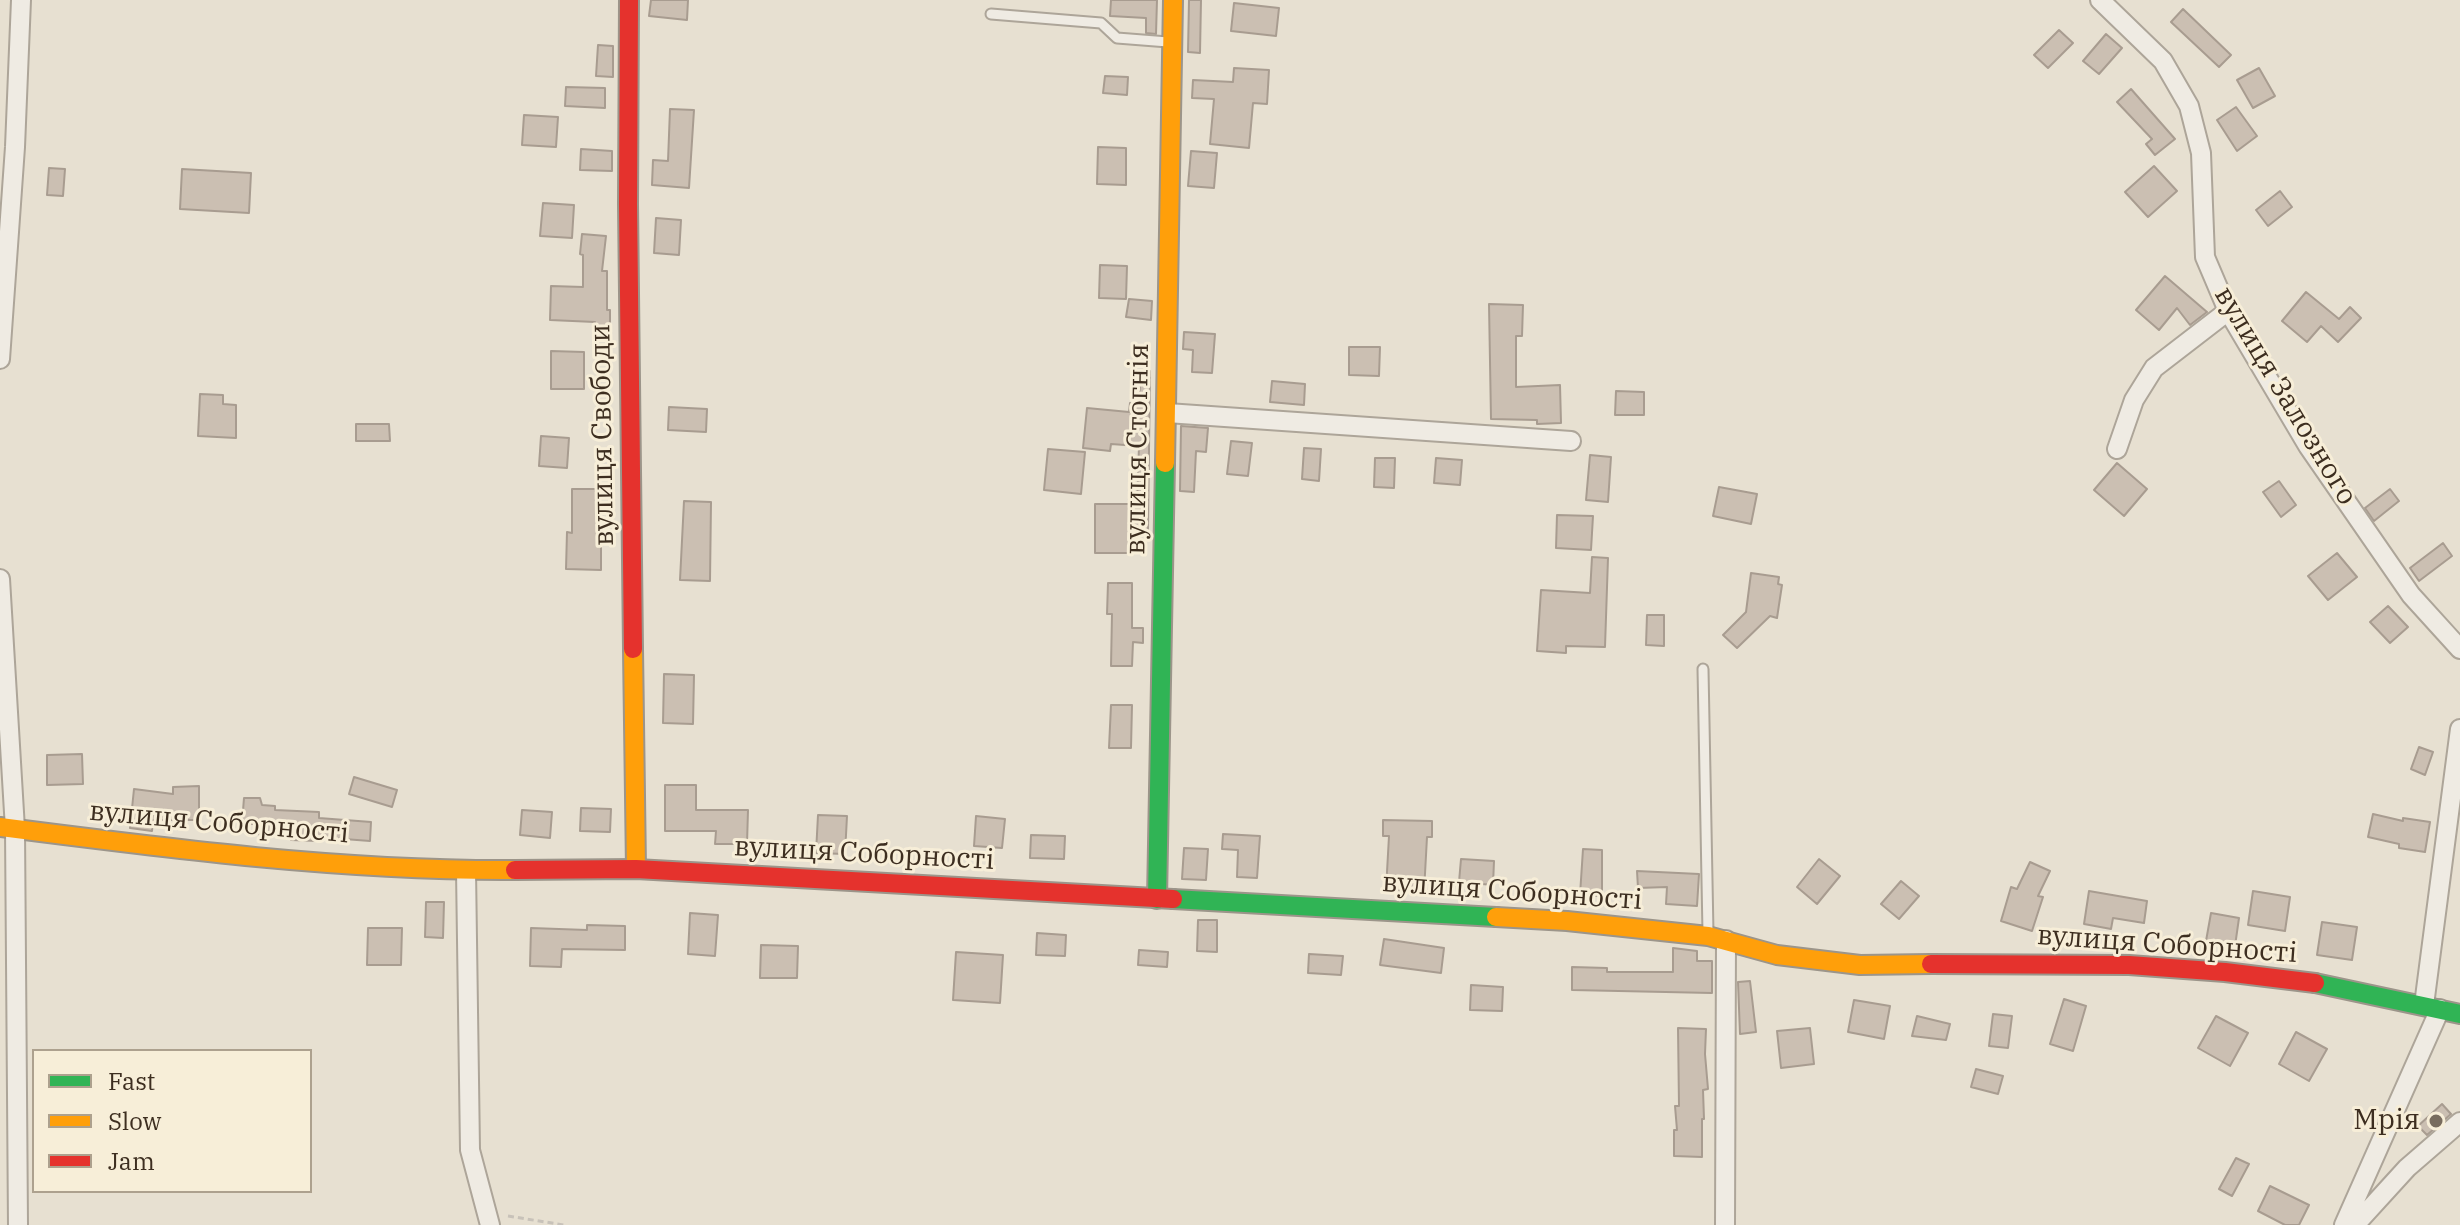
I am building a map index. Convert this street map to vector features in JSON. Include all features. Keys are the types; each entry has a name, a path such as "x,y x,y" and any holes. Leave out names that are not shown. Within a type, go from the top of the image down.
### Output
{"street":[{"path":"0,359 7,146 21,0"},
{"name":"вулиця Свободи","path":"629,0 628,204 636,869"},
{"name":"вулиця Стогнія","path":"1157,899 1173,0"},
{"name":"вулиця Залозного","path":"2100,0 2163,61 2189,106 2201,153 2205,257 2228,311 2317,458 2411,595 2460,649"},
{"path":"2117,449 2134,400 2154,368 2228,311"},
{"path":"1167,413 1571,441"},
{"path":"0,579 18,1225"},
{"path":"2344,1225 2380,1147 2432,1007 2460,729"},
{"name":"вулиця Соборності","path":"8,828 280,860 466,870 636,869 1567,921 1717,938 1777,955 1860,965 2129,965 2225,972 2331,985 2460,1014"},
{"path":"466,870 470,1150 489,1219"},
{"path":"1717,938 1725,1225"},
{"path":"2355,1225 2407,1168 2460,1122"},
{"path":"2380,1147 2396,1165 2407,1168"}],"lane":[{"path":"991,14 1101,23 1117,38 1171,43"},
{"path":"1703,669 1717,938"}],"path":[{"path":"489,1219 564,1225"}],"building":[{"path":"651,0 688,0 687,20 649,16"},
{"path":"1111,0 1157,0 1156,34 1146,33 1146,18 1110,16"},
{"path":"1189,0 1201,0 1200,53 1188,52"},
{"path":"1234,3 1279,8 1276,36 1231,31"},
{"path":"2183,9 2231,55 2219,67 2171,22"},
{"path":"2059,30 2073,43 2048,68 2034,55"},
{"path":"2106,34 2122,48 2099,74 2083,61"},
{"path":"598,45 613,46 613,77 596,76"},
{"path":"1234,68 1269,70 1267,104 1253,103 1249,148 1210,144 1214,99 1192,98 1193,80 1233,82"},
{"path":"2259,68 2275,96 2253,108 2237,80"},
{"path":"1105,76 1128,77 1127,95 1103,93"},
{"path":"566,87 605,88 605,108 565,106"},
{"path":"2131,89 2175,139 2155,155 2146,144 2152,139 2117,102"},
{"path":"2236,107 2257,136 2237,151 2217,120"},
{"path":"670,109 694,110 689,188 652,185 653,160 668,161"},
{"path":"524,115 558,117 556,147 522,145"},
{"path":"1098,147 1126,148 1126,185 1097,184"},
{"path":"581,149 612,151 612,171 580,170"},
{"path":"1191,151 1217,153 1214,188 1188,186"},
{"path":"2154,166 2177,191 2148,217 2125,192"},
{"path":"49,168 65,169 63,196 47,195"},
{"path":"182,169 251,173 249,213 180,209"},
{"path":"2280,191 2292,207 2268,226 2256,210"},
{"path":"543,203 574,205 572,238 540,236"},
{"path":"656,218 681,220 679,255 654,253"},
{"path":"582,234 606,236 602,271 607,271 610,326 595,326 595,322 550,320 551,286 583,287"},
{"path":"1100,265 1127,266 1126,299 1099,298"},
{"path":"2165,276 2207,312 2190,325 2177,308 2159,330 2136,310"},
{"path":"2306,292 2339,319 2350,307 2361,318 2338,342 2321,326 2307,342 2282,321"},
{"path":"1129,299 1152,301 1151,320 1126,317"},
{"path":"1489,304 1523,305 1522,336 1516,336 1516,387 1560,385 1561,423 1491,419"},
{"path":"1184,332 1215,334 1212,373 1192,372 1193,350 1183,349"},
{"path":"1349,347 1380,347 1379,376 1349,375"},
{"path":"551,351 584,352 584,389 551,389"},
{"path":"1142,370 1150,371 1148,530 1134,530 1134,553 1095,553 1095,504 1137,504 1139,446 1111,444 1110,451 1083,448 1087,408 1129,412 1130,403 1138,404"},
{"path":"1272,381 1305,384 1304,405 1270,402"},
{"path":"1616,391 1644,392 1644,415 1615,415"},
{"path":"200,394 223,395 223,404 236,405 236,438 198,436"},
{"path":"669,407 707,409 706,432 668,430"},
{"path":"356,424 389,424 390,441 356,441"},
{"path":"1181,426 1208,428 1206,452 1196,451 1194,492 1180,491"},
{"path":"541,436 569,438 567,468 539,466"},
{"path":"1231,441 1252,443 1248,476 1227,474"},
{"path":"1304,448 1321,449 1319,481 1302,479"},
{"path":"1048,449 1085,452 1081,494 1044,490"},
{"path":"1590,455 1611,457 1608,502 1586,500"},
{"path":"1375,458 1395,458 1394,488 1374,487"},
{"path":"1436,458 1462,460 1460,485 1434,483"},
{"path":"2117,463 2147,489 2124,516 2094,490"},
{"path":"2279,481 2296,505 2281,517 2263,492"},
{"path":"1719,487 1757,494 1751,524 1713,516"},
{"path":"572,489 601,489 601,570 566,569 567,532 572,533"},
{"path":"2390,489 2399,501 2374,521 2365,508"},
{"path":"684,501 711,502 710,581 680,580"},
{"path":"1557,515 1593,516 1591,550 1556,548"},
{"path":"2443,543 2452,556 2419,581 2410,568"},
{"path":"2337,553 2357,577 2328,600 2308,576"},
{"path":"1592,557 1608,558 1605,647 1566,646 1566,653 1537,651 1541,590 1590,593"},
{"path":"1751,573 1779,577 1778,584 1782,585 1777,618 1770,616 1737,648 1723,635 1746,612"},
{"path":"1108,583 1132,583 1132,628 1143,628 1143,643 1133,642 1132,666 1111,666 1112,614 1107,614"},
{"path":"2388,606 2408,627 2390,643 2370,622"},
{"path":"1647,615 1664,615 1664,646 1646,645"},
{"path":"664,674 694,675 693,724 663,723"},
{"path":"1111,705 1132,705 1131,748 1109,748"},
{"path":"2419,747 2433,752 2425,775 2411,769"},
{"path":"82,754 83,784 47,785 47,755"},
{"path":"354,777 397,790 392,807 349,794"},
{"path":"665,785 696,785 696,810 748,810 747,844 715,844 716,831 665,831"},
{"path":"199,786 199,820 153,820 152,831 130,828 134,789 173,794 173,787"},
{"path":"244,798 260,798 262,805 275,806 275,810 319,812 319,818 371,822 370,841 318,837 318,841 291,840 291,835 254,834 254,824 242,823"},
{"path":"581,808 611,809 610,832 580,831"},
{"path":"522,810 552,812 550,838 520,835"},
{"path":"2373,814 2403,821 2403,818 2430,822 2425,852 2399,848 2399,844 2368,837"},
{"path":"818,815 847,816 845,854 816,853"},
{"path":"976,816 1005,819 1002,848 974,846"},
{"path":"1383,820 1432,821 1432,837 1427,837 1424,892 1386,890 1389,836 1383,836"},
{"path":"1223,834 1260,836 1257,878 1237,877 1238,850 1222,849"},
{"path":"1031,835 1065,836 1064,859 1030,858"},
{"path":"1184,848 1208,849 1206,880 1182,879"},
{"path":"1583,849 1602,850 1602,896 1580,895"},
{"path":"1461,859 1494,861 1493,885 1459,882"},
{"path":"1819,859 1840,876 1817,904 1797,887"},
{"path":"2030,862 2050,871 2038,896 2043,897 2032,931 2001,921 2011,887 2017,889"},
{"path":"1637,871 1699,874 1697,906 1666,904 1667,887 1638,888"},
{"path":"1901,881 1919,896 1899,919 1881,904"},
{"path":"2089,891 2147,901 2144,923 2113,918 2111,929 2084,924"},
{"path":"2253,891 2290,897 2285,931 2248,925"},
{"path":"426,902 444,902 443,938 425,937"},
{"path":"690,913 718,915 715,956 688,954"},
{"path":"2211,913 2239,918 2235,946 2206,941"},
{"path":"1198,920 1217,920 1217,952 1197,951"},
{"path":"2322,922 2357,927 2352,960 2317,955"},
{"path":"587,925 625,926 625,950 562,949 561,967 530,966 531,928 587,930"},
{"path":"368,928 402,928 401,965 367,965"},
{"path":"1037,933 1066,935 1065,956 1036,955"},
{"path":"1384,939 1444,948 1441,973 1380,965"},
{"path":"761,945 798,946 797,978 760,978"},
{"path":"1673,948 1697,951 1697,961 1712,961 1712,993 1572,990 1572,967 1607,968 1607,972 1673,972"},
{"path":"1139,950 1168,952 1167,967 1138,965"},
{"path":"956,952 1003,955 1000,1003 953,1000"},
{"path":"1309,954 1343,956 1341,975 1308,973"},
{"path":"1750,981 1756,1032 1740,1034 1738,982"},
{"path":"1471,985 1503,987 1502,1011 1470,1010"},
{"path":"2064,999 2086,1006 2073,1051 2050,1044"},
{"path":"1854,1000 1890,1006 1884,1039 1848,1032"},
{"path":"1993,1014 2012,1016 2008,1048 1989,1046"},
{"path":"1917,1016 1950,1024 1946,1040 1912,1036"},
{"path":"2216,1016 2248,1033 2230,1066 2198,1048"},
{"path":"1678,1028 1706,1029 1708,1089 1703,1090 1702,1157 1674,1156 1674,1130 1677,1130 1675,1106 1679,1106"},
{"path":"1810,1028 1814,1064 1781,1068 1777,1031"},
{"path":"2296,1032 2327,1049 2309,1081 2279,1064"},
{"path":"1976,1069 2003,1076 1998,1094 1971,1087"},
{"name":"Мрія","path":"2442,1104 2451,1114 2427,1135 2418,1126"},
{"path":"2236,1158 2249,1164 2232,1196 2219,1189"},
{"path":"2270,1186 2309,1205 2299,1225 2285,1225 2258,1211"}],"traffic: fast":[{"path":"1157,899 1165,463"},
{"path":"1173,899 1496,917"},
{"path":"2315,983 2460,1014"}],"traffic: slow":[{"path":"1165,463 1173,0"},
{"path":"633,649 636,869"},
{"path":"0,827 192,851 321,863 515,870"},
{"path":"1496,917 1708,936 1777,955 1860,965 1931,964"}],"traffic: jam":[{"path":"629,0 633,649"},
{"path":"515,870 636,869 1173,899"},
{"path":"1931,964 2129,965 2315,983"}],"place":[{"name":"Мрія","path":"2436,1121"}]}
